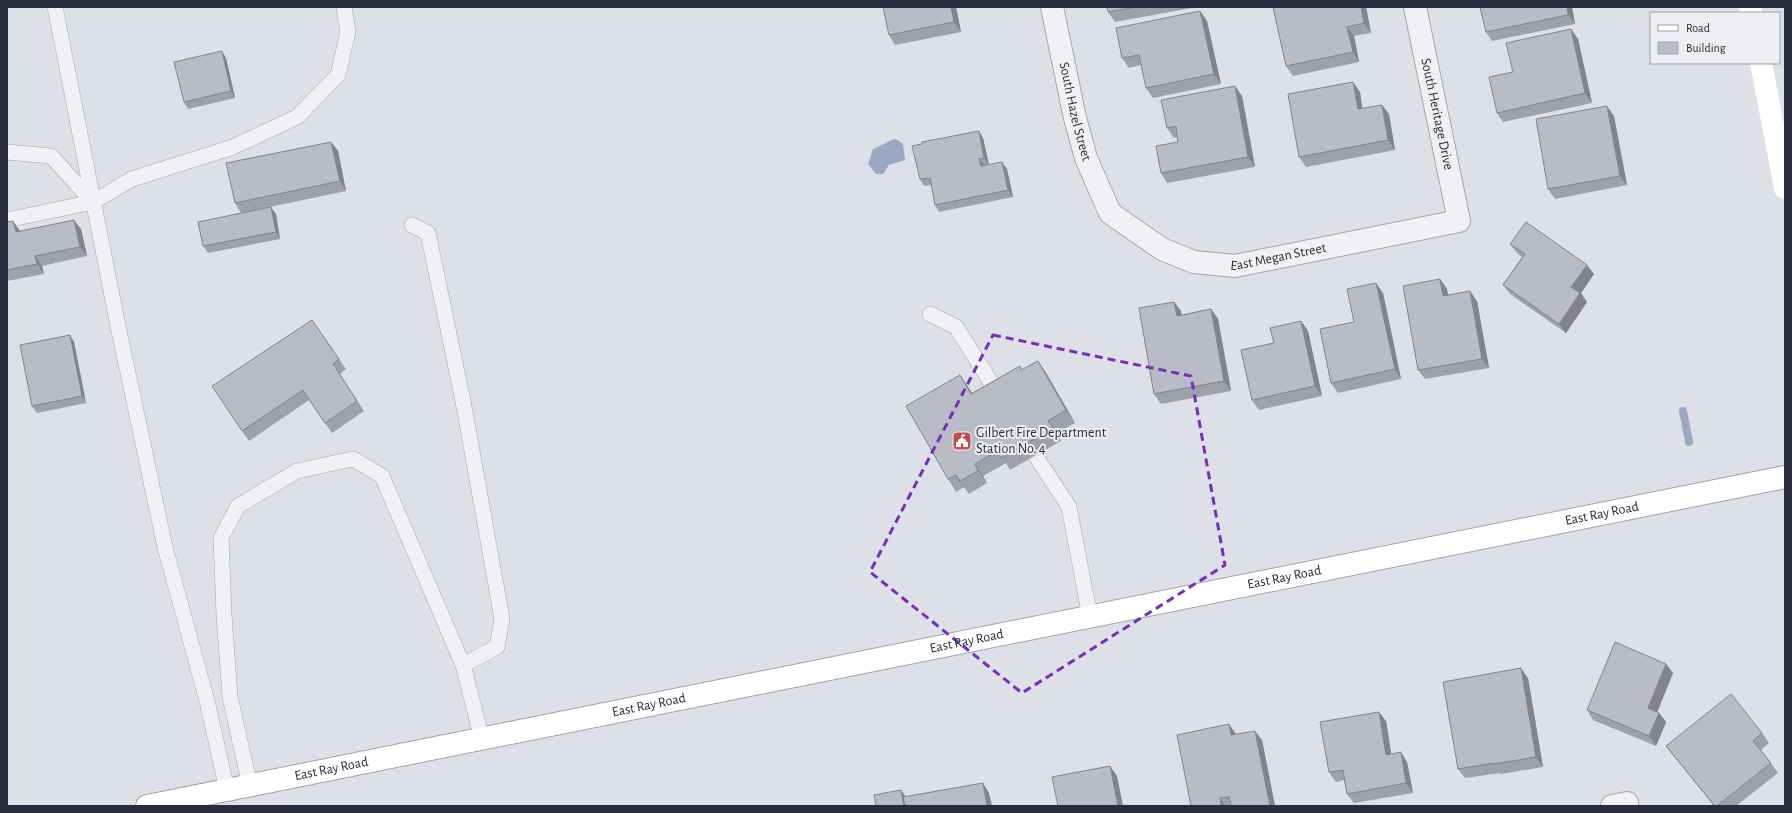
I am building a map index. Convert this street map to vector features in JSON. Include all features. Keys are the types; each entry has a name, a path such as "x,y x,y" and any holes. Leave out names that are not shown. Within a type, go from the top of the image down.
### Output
{"main road":[{"path":"1761,64 1785,188"},
{"name":"East Ray Road","path":"148,806 1785,477"}],"street":[{"name":"South Hazel Street","path":"1052,7 1075,118 1086,158 1110,213"},
{"name":"South Heritage Drive","path":"1414,7 1459,222"},
{"name":"East Megan Street","path":"1110,213 1162,249 1194,262 1234,266 1459,222"}],"lane":[{"path":"55,7 93,202 165,547 207,701 227,790"},
{"path":"7,220 93,202 132,179 233,147 296,117 338,75 348,32 344,7"},
{"path":"7,152 51,156 93,202"},
{"path":"412,225 428,232 464,406 502,619 497,647 463,664"},
{"path":"930,314 956,327 999,395"},
{"path":"1035,455 1069,507 1090,617"},
{"path":"250,786 230,697 224,615 221,538 238,506 297,471 353,459 382,476 463,664 482,739"}],"highlighted area":[{"path":"993,335 1191,376 1225,565 1022,693 870,572"}],"water":[{"path":"894,139 903,144 905,160 889,165 883,174 876,174 868,164 873,149"}],"building":[{"path":"883,7 951,7 954,22 889,35"},
{"path":"1107,7 1137,7 1108,12"},
{"path":"1273,7 1361,7 1364,23 1347,27 1353,52 1286,66"},
{"path":"1480,7 1567,7 1568,15 1486,32"},
{"path":"1200,11 1214,74 1146,88 1139,55 1122,58 1116,28"},
{"path":"1571,29 1585,93 1497,113 1489,77 1513,72 1506,43"},
{"path":"222,51 231,91 184,102 174,62"},
{"path":"1353,82 1358,109 1382,105 1388,140 1299,157 1288,94"},
{"path":"1235,86 1248,157 1161,173 1156,146 1178,142 1176,126 1167,128 1161,100"},
{"path":"1607,106 1620,176 1548,189 1536,119"},
{"path":"979,131 984,158 979,159 981,166 1002,162 1008,190 935,205 930,178 920,179 912,146 922,144 922,142"},
{"path":"331,142 340,181 235,203 226,163"},
{"path":"271,207 276,232 203,246 198,222"},
{"path":"74,220 80,247 35,256 37,264 7,270 7,222 13,221 16,232"},
{"path":"1526,222 1587,265 1571,287 1580,293 1559,324 1503,285 1525,254 1510,244"},
{"path":"1440,279 1443,296 1470,291 1482,359 1418,370 1403,286"},
{"path":"1376,283 1395,369 1331,383 1320,329 1354,322 1347,289"},
{"path":"1174,302 1177,316 1211,309 1224,381 1154,394 1139,308"},
{"path":"312,320 339,359 333,364 357,401 325,423 303,390 242,431 212,386"},
{"path":"1301,321 1315,386 1252,400 1241,350 1274,343 1270,328"},
{"path":"70,335 82,396 32,406 20,345"},
{"path":"1038,361 1066,410 1048,421 1053,428 1001,458 997,451 975,464 978,471 960,481 956,475 948,479 906,406 960,375 971,394 1020,366 1021,370"},
{"path":"1615,642 1666,664 1648,708 1659,713 1649,736 1587,710"},
{"path":"1521,668 1536,757 1458,769 1443,682"},
{"path":"1731,694 1762,733 1753,741 1771,763 1717,806 1715,806 1666,746"},
{"path":"1379,712 1386,755 1401,752 1406,783 1347,794 1343,770 1329,772 1320,722"},
{"path":"1229,724 1231,735 1255,731 1270,806 1231,806 1229,797 1220,798 1221,806 1191,806 1177,735"},
{"path":"1110,766 1118,806 1058,806 1052,777"},
{"path":"983,783 987,806 905,806 903,797"},
{"path":"901,790 904,806 876,806 874,795"}],"waterway":[{"path":"1683,411 1689,442"}],"place":[{"name":"Gilbert Fire Department Station No. 4","path":"962,441"}]}
